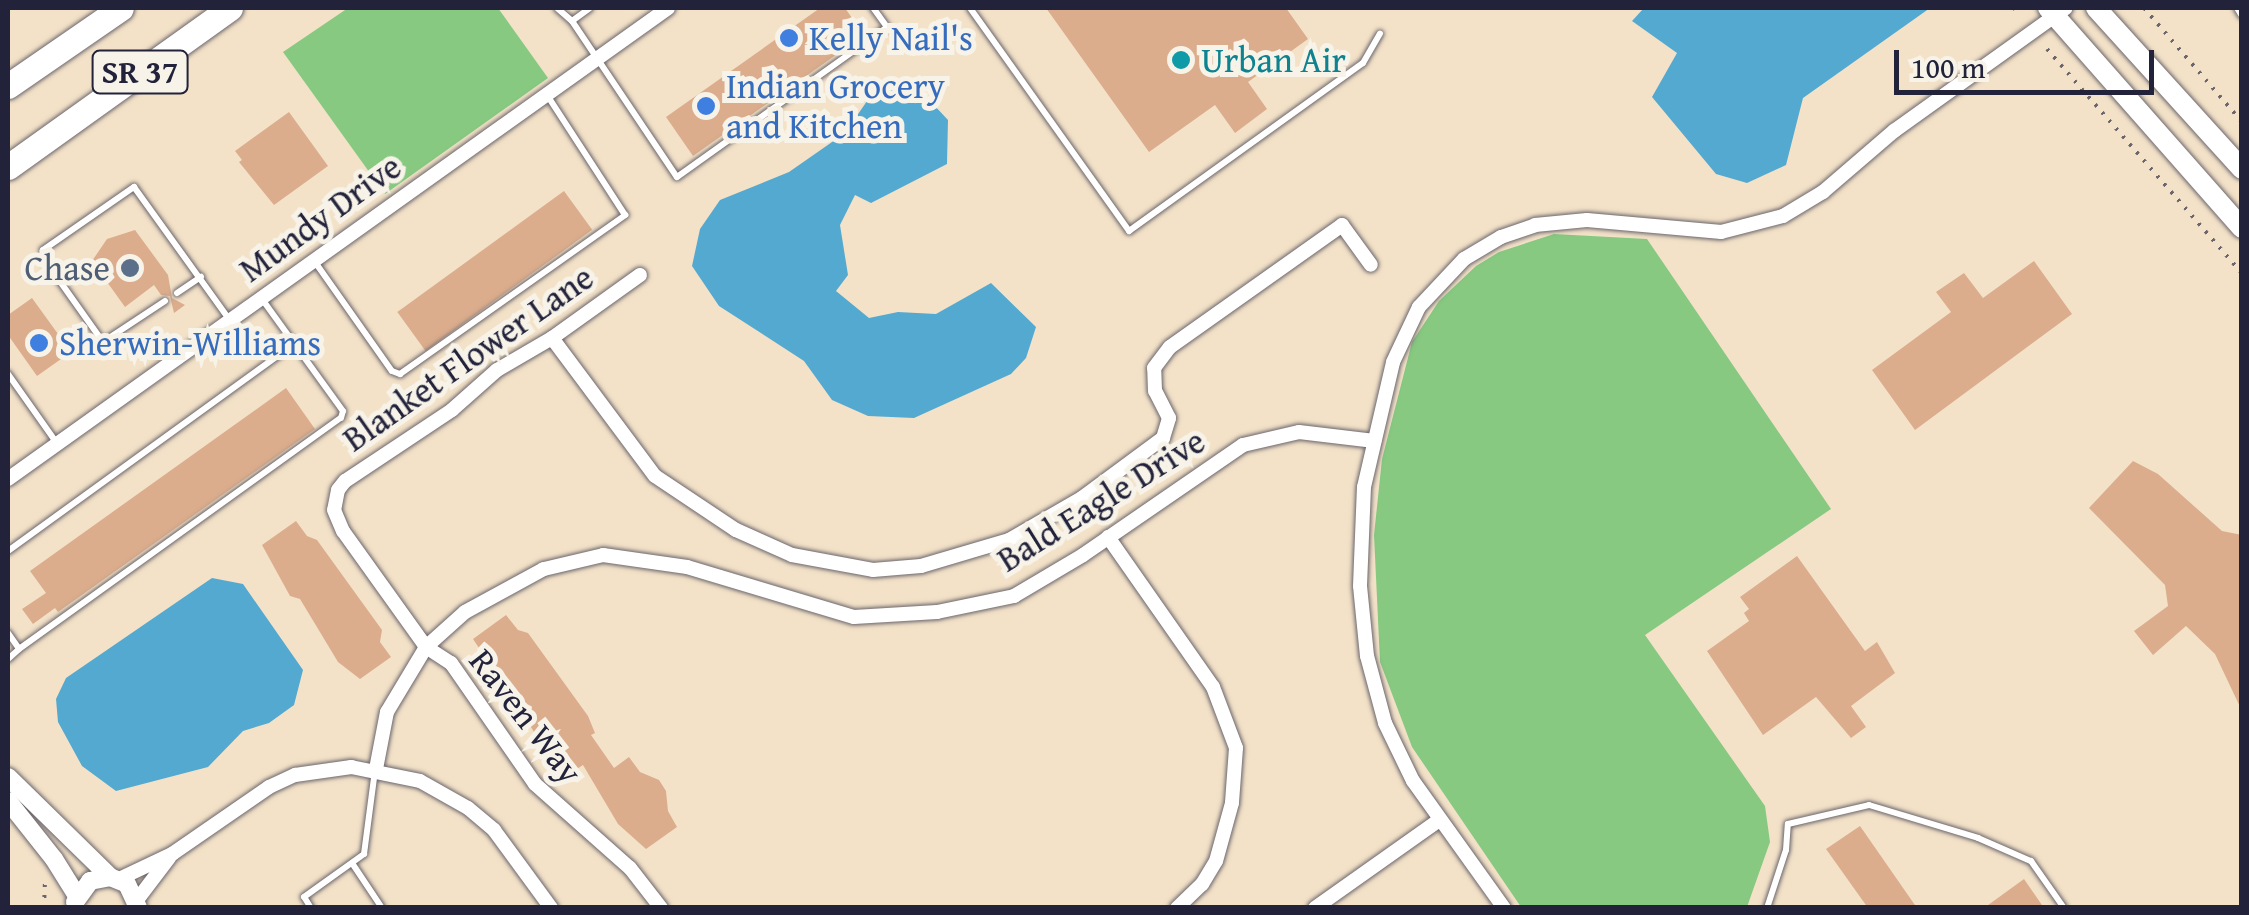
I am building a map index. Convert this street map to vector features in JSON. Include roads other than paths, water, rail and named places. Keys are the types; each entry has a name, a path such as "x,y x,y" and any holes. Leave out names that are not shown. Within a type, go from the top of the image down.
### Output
{"highway":[{"name":"SR 37","path":"8,86 120,8"},
{"name":"SR 37","path":"8,167 230,8"},
{"path":"8,178 50,137"}],"main road":[{"path":"2096,8 2242,169"},
{"path":"2056,10 2242,228"}],"street":[{"name":"Mundy Drive","path":"8,479 668,8"},
{"path":"1504,908 1438,821 1396,752 1367,656 1360,542 1374,441 1394,362 1411,321 1447,274 1481,248 1519,230 1566,221 1703,232 1766,222 1823,192 1894,131 2056,10"},
{"path":"552,338 655,476 736,530 792,555 873,570 920,566 1010,540 1082,498 1163,438 1169,418 1155,391 1154,368 1170,347 1342,226 1371,265"},
{"name":"Blanket Flower Lane","path":"426,647 337,520 338,490 452,410 497,370 552,338 640,274"},
{"name":"Bald Eagle Drive","path":"376,769 387,712 426,647 464,612 544,568 602,556 688,566 854,617 937,612 1014,596 1243,445 1299,432 1374,441"},
{"path":"1108,537 1213,686 1236,748 1232,803 1216,861 1202,884 1177,908"},
{"name":"Raven Way","path":"426,647 450,663 535,784 630,868 661,908"},
{"path":"74,904 90,881 114,878 172,854 269,787 295,775 352,767 420,781 468,808 494,830 551,908"},
{"path":"8,777 137,904 172,854"},
{"path":"8,801 54,859 74,904"},
{"path":"1315,908 1438,821"}],"lane":[{"path":"557,8 572,20 677,177 886,27 873,8"},
{"path":"572,20 590,8"},
{"path":"970,8 1130,232 1364,63 1380,34"},
{"path":"2237,8 2242,16"},
{"path":"314,260 392,371 400,374 625,215 546,94"},
{"path":"166,302 104,342 42,254 129,188 140,191 230,320"},
{"path":"177,293 200,277"},
{"path":"8,658 342,418 343,412 261,298"},
{"path":"8,551 294,344"},
{"path":"8,374 56,444"},
{"path":"8,633 19,650"},
{"path":"311,908 304,897 364,854 376,769"},
{"path":"1767,908 1786,850 1788,824 1869,806 1978,838 2031,861 2064,908"},
{"path":"352,864 382,908"}],"water":[{"path":"1644,8 1930,8 1803,98 1786,165 1747,183 1716,174 1652,97 1677,53 1632,21"},
{"path":"917,87 948,120 947,164 871,203 855,195 840,225 848,275 836,291 869,318 898,312 936,314 991,283 1036,327 1026,358 1011,374 914,418 868,416 832,400 804,361 719,306 692,266 700,229 720,200 789,172 845,133 876,88"},
{"path":"212,578 243,584 303,670 294,705 269,723 243,731 208,767 116,791 82,766 58,722 56,699 66,678"}],"place":[{"name":"Kelly Nail's","path":"789,38"},
{"name":"Urban Air","path":"1181,60"},
{"name":"Indian Grocery and Kitchen","path":"706,106"},
{"name":"Chase","path":"130,268"},
{"name":"Sherwin-Williams","path":"39,343"}]}
